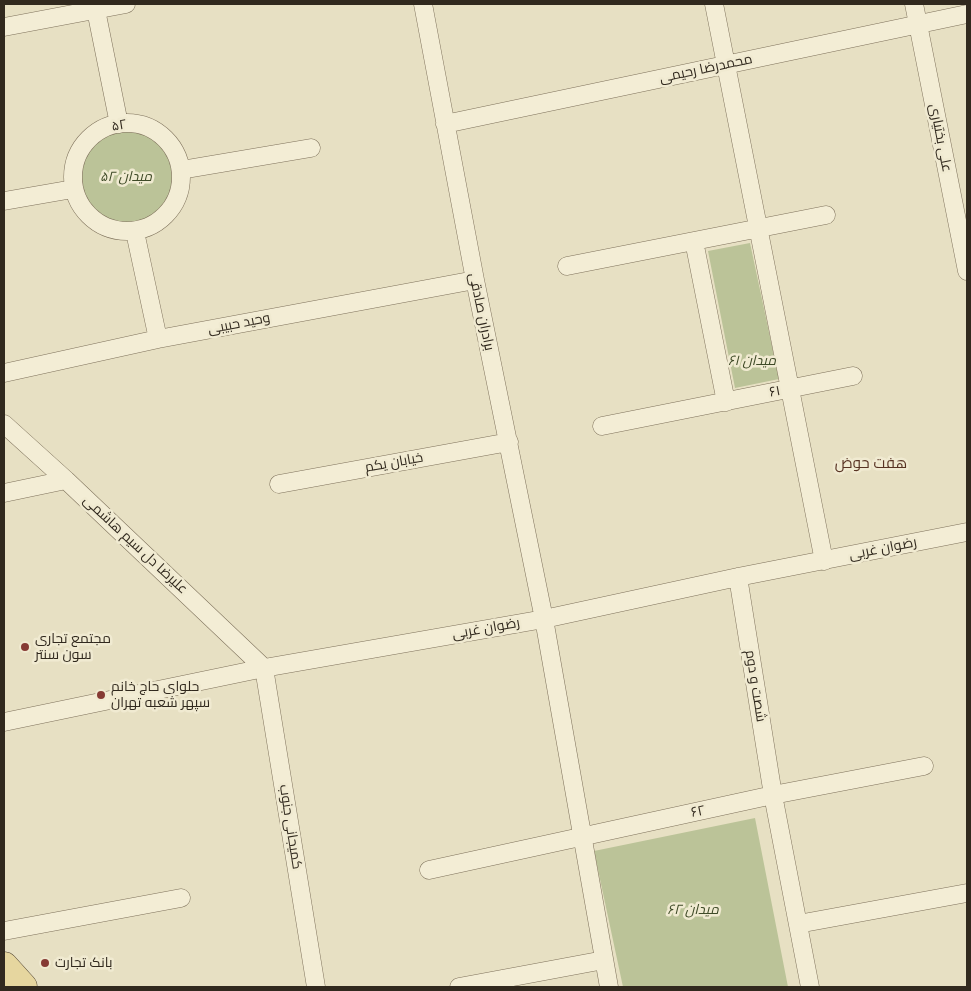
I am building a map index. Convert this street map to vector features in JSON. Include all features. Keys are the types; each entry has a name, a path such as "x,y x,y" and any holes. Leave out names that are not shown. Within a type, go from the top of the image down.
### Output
{"main road":[{"path":"4,966 24,987"}],"street":[{"path":"4,27 126,4"},
{"name":"برادران صادقی","path":"423,4 475,280 544,619 581,837"},
{"name":"۶۱","path":"602,426 790,389 714,4"},
{"name":"علی بختیاری","path":"914,4 967,271"},
{"path":"96,10 119,124"},
{"name":"محمدرضا رحیمی","path":"445,124 967,14"},
{"name":"۵۲","path":"134,123 148,127 160,134 178,156 181,170 181,188 174,205 162,219 150,227 135,232 119,232 103,226 90,218 80,206 74,192 72,177 74,163 80,150 89,138 103,128 119,124 134,123"},
{"path":"181,170 311,148"},
{"path":"4,201 73,190 74,192"},
{"path":"567,266 826,215"},
{"path":"135,232 158,339"},
{"path":"694,241 726,402"},
{"name":"وحید حبیبی","path":"4,373 158,339 475,280"},
{"path":"824,561 790,389 853,376"},
{"name":"علیرضا دل سیم هاشمی","path":"4,424 66,480 264,668"},
{"name":"خیابان یکم","path":"280,484 509,442"},
{"path":"4,493 66,480"},
{"name":"رضوان غربی","path":"4,722 264,668 544,619 738,577 967,532"},
{"name":"شصت و دوم","path":"738,577 773,795"},
{"name":"کمیجانی جنوب","path":"264,668 316,987"},
{"name":"۶۲","path":"429,870 773,795 924,766"},
{"path":"773,795 810,987"},
{"path":"581,837 609,987"},
{"path":"798,924 967,893"},
{"path":"4,931 181,898"},
{"path":"459,987 604,960"}],"green space":[{"name":"میدان ۵۲","path":"127,122 138,123 148,127 166,138 177,156 181,166 181,188 177,198 166,216 148,227 138,231 127,232 116,231 106,227 88,216 77,198 73,188 72,177 73,166 77,156 88,138 106,127 116,123"},
{"name":"میدان ۶۱","path":"750,243 779,379 735,388 708,251"},
{"name":"میدان ۶۲","path":"755,818 788,987 623,987 594,851"}],"place":[{"name":"مجتمع تجاری سون سنتر","path":"25,647"},
{"name":"حلوای حاج خانم سپهر شعبه تهران","path":"101,695"},
{"name":"بانک تجارت","path":"45,963"}],"district":[{"name":"هفت حوض","path":"871,464"}]}
